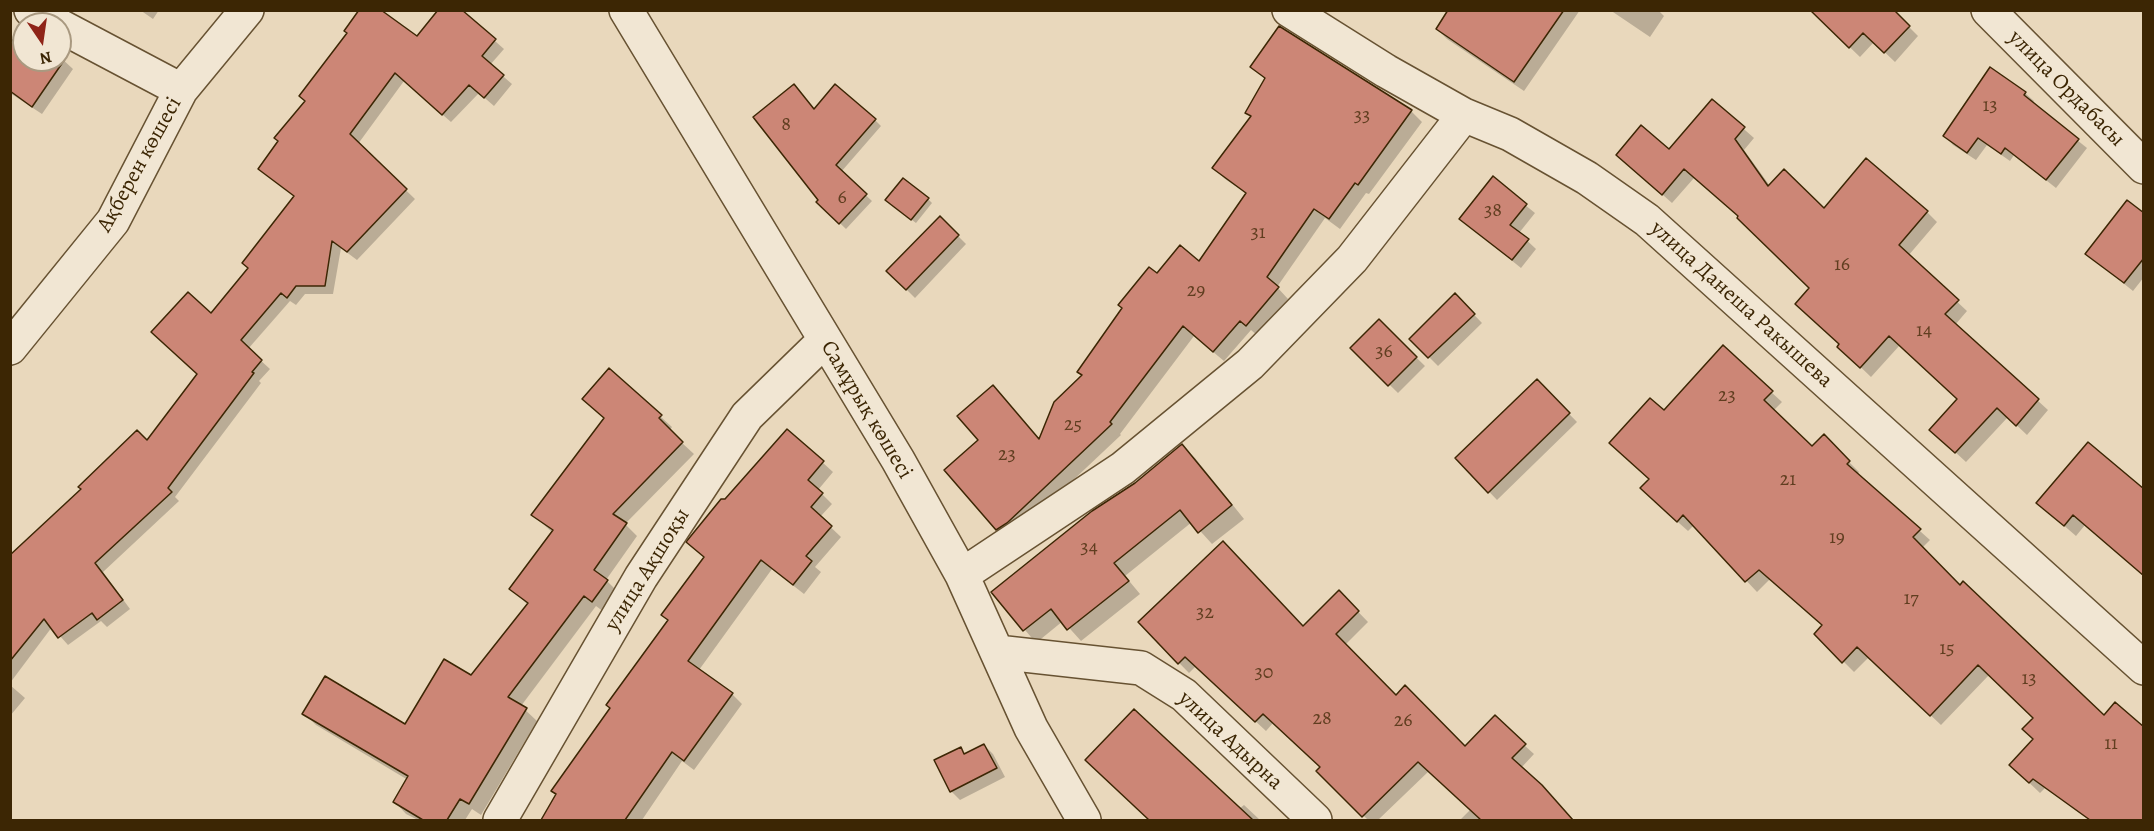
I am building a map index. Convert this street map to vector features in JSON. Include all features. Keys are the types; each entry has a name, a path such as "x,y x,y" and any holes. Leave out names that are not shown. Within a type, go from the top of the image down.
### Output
{"street":[{"name":"Ақберен көшесі","path":"10,348 113,221 181,90 247,10"},
{"name":"Самұрық көшесі","path":"626,10 898,460 962,574 1031,728 1084,820"},
{"name":"улица Данеша Ракышева","path":"1289,10 1386,71 1464,115 1520,139 1587,178 1647,220 2144,668"},
{"name":"улица Ордабасы","path":"1989,10 2144,167"},
{"path":"72,32 181,90"},
{"path":"962,574 1123,468 1250,364 1352,259 1464,115"},
{"name":"улица Ақшоқы","path":"500,820 641,577 747,416 824,340"},
{"name":"улица Адырна","path":"997,652 1141,668 1184,695 1315,820"}],"building":[{"path":"359,10 381,10 417,36 438,10 462,10 496,39 482,56 504,75 484,98 469,85 442,115 395,73 350,134 407,189 347,252 332,241 325,286 296,286 287,298 281,293 241,340 262,360 252,372 254,373 168,488 172,492 95,563 123,600 97,620 92,613 58,638 44,619 10,661 10,555 81,489 78,487 137,430 147,440 197,374 151,332 188,292 211,313 248,268 242,263 294,196 258,169 278,141 274,138 305,101 299,96 347,33 344,31"},
{"path":"1448,10 1564,10 1514,82 1436,29"},
{"path":"1810,10 1894,10 1910,26 1884,53 1863,33 1849,48"},
{"path":"1279,26 1412,110 1358,185 1355,183 1329,219 1314,209 1267,277 1279,287 1246,326 1240,321 1213,352 1183,326 1110,422 1112,424 1007,523 996,530 944,470 978,440 957,416 993,385 1039,439 1054,402 1082,375 1077,372 1122,308 1118,305 1149,267 1157,273 1180,245 1199,261 1246,193 1212,168 1251,116 1245,113 1265,78 1250,67"},
{"path":"12,41 12,72 56,72 32,107 10,91 10,44"},
{"path":"1990,67 2026,92 2024,95 2079,139 2046,180 2005,148 2001,154 1978,138 1967,153 1943,136"},
{"path":"794,84 814,109 835,84 876,119 836,165 867,194 839,224 816,202 818,200 753,117"},
{"path":"1712,99 1745,127 1735,139 1768,186 1784,169 1824,208 1866,158 1928,211 1899,245 1959,300 1945,314 2039,399 2016,426 1997,408 1955,453 1929,430 1957,399 1889,336 1860,368 1837,347 1839,344 1795,304 1809,288 1737,218 1738,216 1684,169 1662,195 1616,155 1641,125 1669,149"},
{"path":"1493,176 1527,204 1510,225 1529,239 1512,260 1459,219"},
{"path":"903,178 929,198 911,220 885,200"},
{"path":"2127,200 2144,213 2144,258 2124,283 2085,254"},
{"path":"940,216 959,235 906,290 886,271"},
{"path":"1455,293 1475,314 1428,358 1409,339"},
{"path":"1379,319 1417,357 1388,386 1350,348"},
{"path":"1723,345 1773,391 1764,400 1812,446 1824,434 1850,461 1847,464 1921,529 1913,537 1960,585 1963,581 2104,715 2115,702 2144,727 2144,820 2090,820 2033,779 2029,783 2009,765 2033,739 2022,729 2033,718 1978,665 1930,716 1857,647 1842,663 1814,634 1822,625 1759,570 1745,582 1683,515 1677,522 1640,488 1649,479 1609,443 1650,398 1664,410"},
{"path":"609,368 662,415 659,418 683,442 613,514 627,523 594,570 608,580 592,602 584,596 508,697 527,708 469,804 460,799 447,820 423,820 393,802 408,776 302,714 325,676 405,724 444,659 471,675 528,603 509,589 553,530 531,515 604,418 582,399"},
{"path":"1537,379 1570,413 1488,493 1455,458"},
{"path":"787,429 824,461 808,480 823,493 811,507 832,526 806,556 812,561 793,585 761,560 688,661 733,693 684,761 672,752 625,820 541,820 556,794 551,791 610,708 606,705 668,620 661,615 704,557 686,542 721,499 725,499"},
{"path":"2088,442 2144,489 2144,576 2073,515 2064,526 2036,503"},
{"path":"1182,444 1232,505 1198,533 1180,510 1114,563 1129,581 1067,630 1051,609 1023,631 991,592 1092,511 1135,483"},
{"path":"1223,541 1303,626 1339,590 1359,611 1336,634 1396,695 1405,685 1465,746 1495,715 1526,744 1512,758 1542,785 1573,820 1481,820 1418,762 1362,817 1316,771 1320,767 1263,714 1255,722 1185,657 1178,664 1138,622"},
{"path":"1134,709 1253,820 1149,820 1085,760"},
{"path":"984,744 997,768 950,792 934,760 961,747 964,754"}]}
